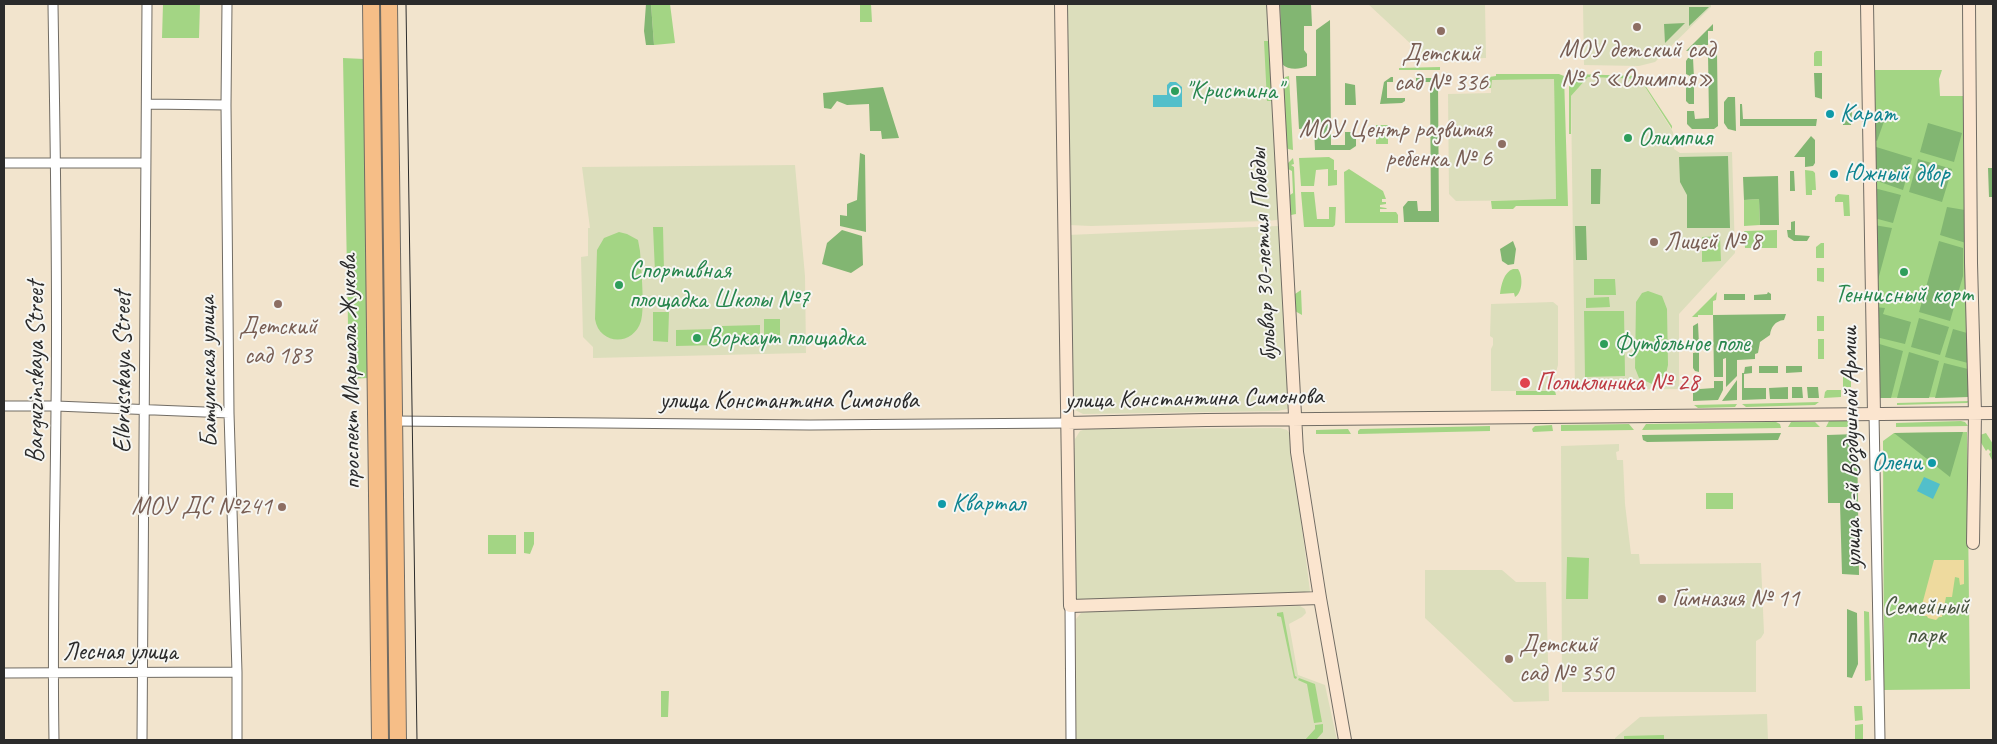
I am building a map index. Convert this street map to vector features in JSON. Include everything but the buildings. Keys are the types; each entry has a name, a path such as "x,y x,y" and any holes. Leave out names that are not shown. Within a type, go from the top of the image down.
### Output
{"highway":[{"name":"проспект Маршала Жукова","path":"371,4 380,740"},
{"name":"проспект Маршала Жукова","path":"389,4 398,740"}],"street":[{"name":"Barguzinskaya Street","path":"53,4 56,163 54,740"},
{"name":"Elbrusskaya Street","path":"142,740 147,4"},
{"name":"Батумская улица","path":"227,4 229,413 237,672 237,740"},
{"path":"1061,4 1071,740"},
{"name":"бульвар 30-летия Победы","path":"1273,4 1297,452 1320,598 1346,740"},
{"name":"улица 8-й Воздушной Армии","path":"1867,4 1880,740"},
{"path":"1969,4 1970,263 1975,413 1973,543"},
{"path":"146,104 226,105"},
{"path":"4,164 145,162"},
{"path":"4,406 56,406 229,413"},
{"name":"улица Константина Симонова","path":"395,421 810,425 1993,413"},
{"path":"1070,606 1320,598"},
{"name":"Лесная улица","path":"4,672 237,672"}],"shaded area":[{"path":"1066,4 1267,4 1279,218 1277,220 1091,226 1069,225"},
{"name":"Детский сад № 336","path":"1368,4 1485,4 1486,58 1427,59"},
{"name":"МОУ детский сад № 5 «Олимпия»","path":"1583,4 1711,4 1711,7 1655,62 1639,66 1584,65"},
{"name":"Лицей № 8","path":"1588,77 1640,79 1673,132 1674,149 1680,153 1732,152 1735,253 1679,314 1679,389 1575,390 1571,96"},
{"name":"МОУ Центр развития ребенка № 6","path":"1554,79 1556,200 1456,201 1449,194 1448,94 1491,93 1491,80"},
{"path":"795,165 805,276 806,353 593,358 593,347 583,337 581,257 588,256 588,228 590,228 582,167"},
{"path":"1278,226 1280,228 1289,407 1287,409 1278,411 1083,414 1075,410 1071,402 1068,235"},
{"path":"1553,302 1558,306 1558,365 1556,372 1553,372 1553,375 1555,375 1555,391 1491,391 1491,349 1493,338 1490,336 1491,304"},
{"path":"1280,428 1287,430 1290,434 1309,594 1077,600 1075,597 1073,476 1075,439 1080,431 1086,429"},
{"name":"Гимназия № 11","path":"1619,444 1619,451 1616,452 1617,460 1623,460 1625,504 1631,554 1639,554 1640,564 1761,563 1764,633 1756,641 1756,692 1562,692 1561,446"},
{"name":"Детский сад № 350","path":"1425,570 1502,570 1516,582 1546,582 1549,701 1514,702 1425,618"},
{"path":"1300,606 1305,609 1306,613 1289,624 1298,675 1325,685 1337,740 1076,740 1076,619 1081,613"},
{"path":"1767,714 1768,740 1615,740 1640,717"}],"green space":[{"path":"163,4 200,4 199,38 162,38"},
{"path":"646,4 651,4 654,45 646,45 644,31"},
{"path":"651,4 670,4 675,43 654,45"},
{"path":"860,4 871,4 872,22 860,22"},
{"path":"1280,4 1311,4 1312,26 1304,26 1304,50 1307,54 1307,66 1297,69 1282,64"},
{"path":"1689,7 1709,7 1689,26"},
{"path":"1330,20 1331,145 1345,145 1345,132 1356,132 1356,146 1350,150 1315,150 1314,128 1299,129 1296,76 1316,76 1316,30"},
{"path":"1685,23 1665,43 1664,24"},
{"path":"1713,24 1713,31 1708,31 1708,45 1694,45 1693,50 1686,51"},
{"path":"1264,41 1269,41 1272,101 1267,101"},
{"path":"1822,51 1822,66 1814,66 1814,53"},
{"path":"1717,53 1718,126 1714,129 1692,129 1687,124 1687,111 1694,111 1695,119 1709,118 1708,54"},
{"path":"343,58 364,59 368,378 349,379"},
{"path":"1688,58 1693,58 1694,78 1686,74 1686,61"},
{"path":"1440,67 1440,70 1399,70 1399,68"},
{"path":"1872,70 1942,70 1939,79 1940,96 1963,96 1968,397 1877,398"},
{"path":"1814,73 1822,73 1822,99 1815,97"},
{"path":"1496,74 1559,74 1564,76 1568,206 1516,206 1513,209 1492,209 1491,201 1556,199 1554,79 1492,80 1491,88 1487,88 1487,79 1496,76"},
{"path":"1573,74 1639,76 1672,126 1672,129 1640,79 1588,77 1571,96 1571,134 1569,134 1569,80"},
{"path":"1289,76 1293,150 1288,149 1286,145 1283,81 1285,77"},
{"path":"1393,77 1393,82 1387,82 1387,98 1405,98 1405,101 1402,103 1380,104 1384,82"},
{"path":"1416,78 1435,78 1438,81 1439,222 1404,222 1403,207 1408,201 1417,201 1418,211 1431,211 1430,82 1416,82"},
{"path":"1345,83 1355,85 1356,105 1345,105"},
{"path":"1686,84 1694,84 1694,104 1689,104 1686,101"},
{"path":"883,87 899,138 882,139 881,131 870,131 869,104 847,105 837,101 831,109 824,108 823,93"},
{"path":"1728,97 1735,97 1736,131 1728,129 1724,123 1724,102"},
{"path":"1740,104 1742,104 1743,119 1817,119 1816,126 1740,126"},
{"path":"1874,111 1887,113 1877,141 1874,139"},
{"path":"1843,112 1852,112 1851,125 1843,125"},
{"path":"1928,123 1962,133 1954,162 1920,152"},
{"path":"1376,125 1388,125 1388,144 1376,144"},
{"path":"1811,136 1815,140 1815,163 1813,166 1805,167 1805,157 1794,157"},
{"path":"1873,146 1912,158 1903,190 1880,182 1874,182"},
{"path":"860,153 865,155 866,232 840,226 840,215 847,216 847,204 857,200"},
{"path":"1728,156 1730,228 1687,228 1687,195 1680,182 1679,157"},
{"path":"1329,157 1334,160 1334,170 1337,170 1337,185 1328,186 1328,169 1316,170 1314,186 1301,186 1299,158"},
{"path":"1293,158 1294,164 1291,165 1294,167 1296,214 1291,215 1292,171 1288,169 1288,163"},
{"path":"1918,159 1952,169 1942,202 1909,192"},
{"path":"1988,168 1993,168 1993,197 1989,197"},
{"path":"1349,169 1383,191 1386,199 1382,199 1382,202 1386,202 1386,204 1380,205 1380,207 1387,209 1380,209 1380,212 1396,212 1398,223 1345,223 1344,172"},
{"path":"1591,169 1601,169 1600,204 1591,204"},
{"path":"1805,170 1815,173 1816,190 1812,190 1812,195 1806,195"},
{"path":"1790,171 1794,171 1795,191 1790,191"},
{"path":"1778,176 1779,225 1760,225 1759,199 1744,200 1743,177"},
{"path":"1874,188 1901,195 1893,223 1874,218"},
{"path":"1301,192 1314,192 1317,219 1329,219 1329,207 1336,207 1335,225 1333,227 1304,227"},
{"path":"1838,194 1849,195 1850,216 1844,216 1843,202 1835,202 1835,197"},
{"path":"1759,199 1760,225 1744,226 1744,200"},
{"path":"1947,207 1965,210 1966,243 1940,235"},
{"path":"1795,221 1795,235 1810,236 1807,241 1794,241 1788,237 1787,230 1791,230 1791,222"},
{"path":"1874,225 1892,228 1875,291"},
{"path":"1575,226 1586,226 1587,260 1576,260"},
{"name":"Воркаут площадка","path":"653,227 663,227 664,271 655,272"},
{"path":"842,230 862,236 863,265 851,273 822,264 827,243"},
{"path":"1777,230 1777,248 1745,248 1744,231"},
{"name":"Спортивная площадка Школы №7","path":"619,232 638,240 643,307 641,321 637,329 624,339 616,340 603,334 598,328 595,319 597,250 604,238"},
{"path":"1720,236 1721,261 1702,262 1702,237"},
{"path":"1513,241 1516,249 1514,264 1508,265 1502,261 1500,249"},
{"path":"1939,241 1963,248 1963,276 1950,321 1919,312"},
{"path":"1824,243 1824,258 1816,258 1816,247"},
{"path":"1817,268 1824,268 1824,282 1817,281"},
{"path":"1513,269 1518,269 1521,276 1520,292 1515,297 1514,293 1500,294 1505,276"},
{"path":"1594,279 1615,279 1616,295 1594,295"},
{"path":"1301,290 1302,315 1295,311 1295,294"},
{"path":"1648,291 1662,296 1667,309 1668,365 1665,378 1661,382 1652,384 1639,378 1635,368 1636,302 1642,293"},
{"path":"1717,292 1716,300 1713,301 1713,315 1692,317"},
{"path":"1768,292 1771,294 1771,300 1754,300 1754,295 1767,294"},
{"path":"1724,294 1745,294 1745,300 1724,300"},
{"path":"1609,297 1610,307 1586,308 1586,298"},
{"path":"1875,307 1885,308 1883,314 1911,322 1905,344 1876,337"},
{"name":"Футбольное поле","path":"1584,311 1624,311 1625,376 1585,377"},
{"path":"653,312 669,312 668,342 653,341"},
{"path":"1786,314 1784,320 1776,323 1771,329 1770,335 1760,342 1755,359 1737,360 1737,376 1726,387 1726,358 1723,359 1723,377 1714,377 1713,315"},
{"path":"1817,316 1824,316 1824,331 1817,331"},
{"path":"1919,318 1949,327 1940,355 1911,347"},
{"path":"764,319 780,319 780,344 764,344"},
{"path":"1698,323 1699,345 1695,345 1693,342 1693,326"},
{"name":"Воркаут площадка","path":"760,325 760,342 722,343 722,326"},
{"name":"Воркаут площадка","path":"718,329 719,345 676,346 676,330"},
{"path":"1953,329 1967,333 1968,363 1945,357"},
{"path":"1818,339 1824,339 1824,359 1818,359"},
{"path":"1876,343 1903,351 1891,398 1877,398"},
{"path":"1699,352 1699,372 1693,368 1693,353"},
{"path":"1909,352 1939,361 1929,398 1897,398"},
{"path":"1944,363 1968,369 1968,397 1935,398"},
{"path":"1752,366 1752,373 1744,374 1744,388 1766,388 1766,399 1742,400 1742,373 1744,373 1745,367"},
{"path":"1759,366 1778,366 1778,373 1759,373"},
{"path":"1786,366 1802,366 1802,372 1786,373"},
{"path":"1843,372 1851,372 1851,387 1843,387"},
{"path":"1693,379 1700,379 1700,389 1714,388 1714,381 1723,381 1723,390 1718,400 1693,401"},
{"path":"1737,380 1737,400 1722,401"},
{"path":"1788,387 1788,399 1770,399 1769,388"},
{"path":"1792,387 1802,387 1803,398 1792,398"},
{"path":"1807,387 1818,387 1819,398 1808,398"},
{"path":"1827,390 1841,390 1841,397 1824,398"},
{"path":"1516,391 1555,391 1556,395 1516,395"},
{"path":"1970,401 1967,403 1897,405 1897,403"},
{"path":"1819,402 1815,405 1746,407 1742,404"},
{"path":"1737,404 1735,407 1698,408 1694,405"},
{"path":"1829,421 1855,421 1855,427 1826,427"},
{"path":"1776,422 1780,424 1781,428 1642,430 1646,424"},
{"path":"1791,422 1815,422 1820,427 1788,427"},
{"path":"1965,422 1968,426 1896,427 1896,423"},
{"path":"1629,424 1634,430 1561,431 1561,425"},
{"path":"1552,425 1553,431 1533,432 1532,429 1535,426"},
{"path":"1490,426 1490,431 1358,434 1360,429"},
{"path":"1348,429 1351,434 1316,434 1316,430"},
{"path":"1963,432 1950,477 1894,433"},
{"name":"Семейный парк","path":"1967,432 1970,689 1884,690 1883,441 1894,433"},
{"path":"1781,433 1778,440 1647,442 1643,440 1642,435"},
{"path":"1986,433 1993,444 1993,462 1989,454 1991,452 1988,449 1986,451 1977,436"},
{"path":"1857,434 1859,575 1842,574 1840,503 1828,503 1827,435"},
{"path":"1706,493 1733,493 1733,509 1706,509"},
{"path":"524,532 534,532 534,544 530,554 524,553"},
{"path":"488,535 516,535 516,554 488,554"},
{"path":"1567,557 1589,558 1588,599 1566,599"},
{"path":"1847,609 1857,613 1858,664 1852,678 1847,677"},
{"path":"1864,611 1869,612 1871,680 1865,681"},
{"path":"1283,612 1296,679 1294,678 1281,617 1277,616 1277,613"},
{"path":"1299,678 1315,684 1322,722 1314,723 1307,684 1298,680"},
{"path":"661,691 669,691 668,717 661,717"},
{"path":"1854,706 1862,706 1863,720 1855,721"},
{"path":"1323,724 1323,732 1316,740 1305,740 1315,729 1315,725"},
{"path":"1863,724 1863,740 1855,740 1855,725"},
{"path":"1664,735 1664,740 1624,740 1624,736"}],"sand":[{"path":"1934,560 1964,560 1964,584 1960,585 1959,578 1955,577 1952,597 1946,597 1942,617 1936,620 1927,616 1919,616"}],"water":[{"name":"\"Кристина\"","path":"1170,82 1176,82 1182,87 1182,107 1153,107 1153,95 1167,95 1167,85"},
{"path":"1924,477 1940,484 1933,499 1917,491"}],"tram line":[{"path":"406,4 417,740"}],"place":[{"name":"МОУ детский сад № 5 «Олимпия»","path":"1637,27"},
{"name":"Детский сад № 336","path":"1441,31"},
{"name":"\"Кристина\"","path":"1175,91"},
{"name":"Карат","path":"1830,114"},
{"name":"Олимпия","path":"1628,138"},
{"name":"МОУ Центр развития ребенка № 6","path":"1502,144"},
{"name":"Южный двор","path":"1834,174"},
{"name":"Лицей № 8","path":"1654,242"},
{"name":"Теннисный корт","path":"1904,272"},
{"name":"Спортивная площадка Школы №7","path":"619,285"},
{"name":"Детский сад 183","path":"278,304"},
{"name":"Воркаут площадка","path":"697,338"},
{"name":"Футбольное поле","path":"1604,344"},
{"name":"Поликлиника № 28","path":"1525,383"},
{"name":"Олени","path":"1932,463"},
{"name":"Квартал","path":"942,504"},
{"name":"МОУ ДС №241","path":"282,507"},
{"name":"Гимназия № 11","path":"1662,599"},
{"name":"Детский сад № 350","path":"1509,659"}]}
